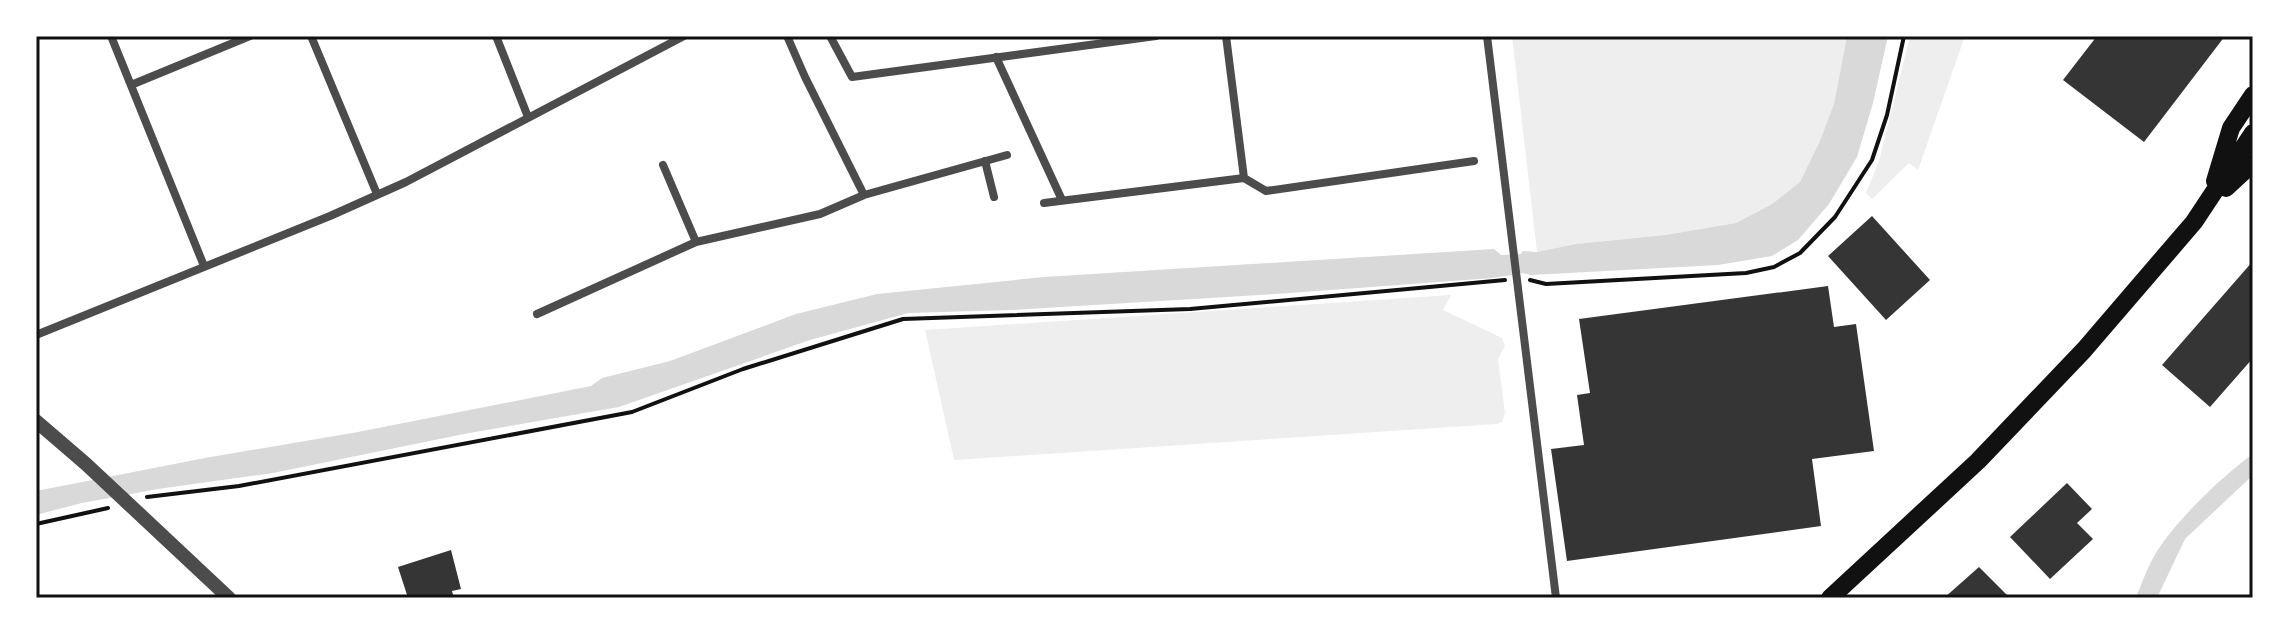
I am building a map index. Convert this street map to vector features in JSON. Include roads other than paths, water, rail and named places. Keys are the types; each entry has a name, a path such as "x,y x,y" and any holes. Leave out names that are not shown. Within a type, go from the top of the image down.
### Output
{"highway":[{"path":"2206,207 2231,128 2253,95"},
{"path":"2206,207 2253,133"},
{"path":"1830,598 1978,461 2084,350 2206,207 2253,163"}],"street":[{"path":"111,36 204,266"},
{"path":"131,85 250,36"},
{"path":"311,36 377,194"},
{"path":"496,36 528,117"},
{"path":"36,335 377,194 684,36"},
{"path":"787,36 864,195"},
{"path":"830,36 852,77 1116,38 1156,36"},
{"path":"1226,36 1244,178"},
{"path":"1487,36 1556,598"},
{"path":"996,57 1062,200"},
{"path":"537,314 696,242 820,214 864,195 1007,155"},
{"path":"985,161 994,197"},
{"path":"1044,203 1244,178 1266,191 1474,161"},
{"path":"663,165 696,242"},
{"path":"36,421 136,503 229,598"}]}
